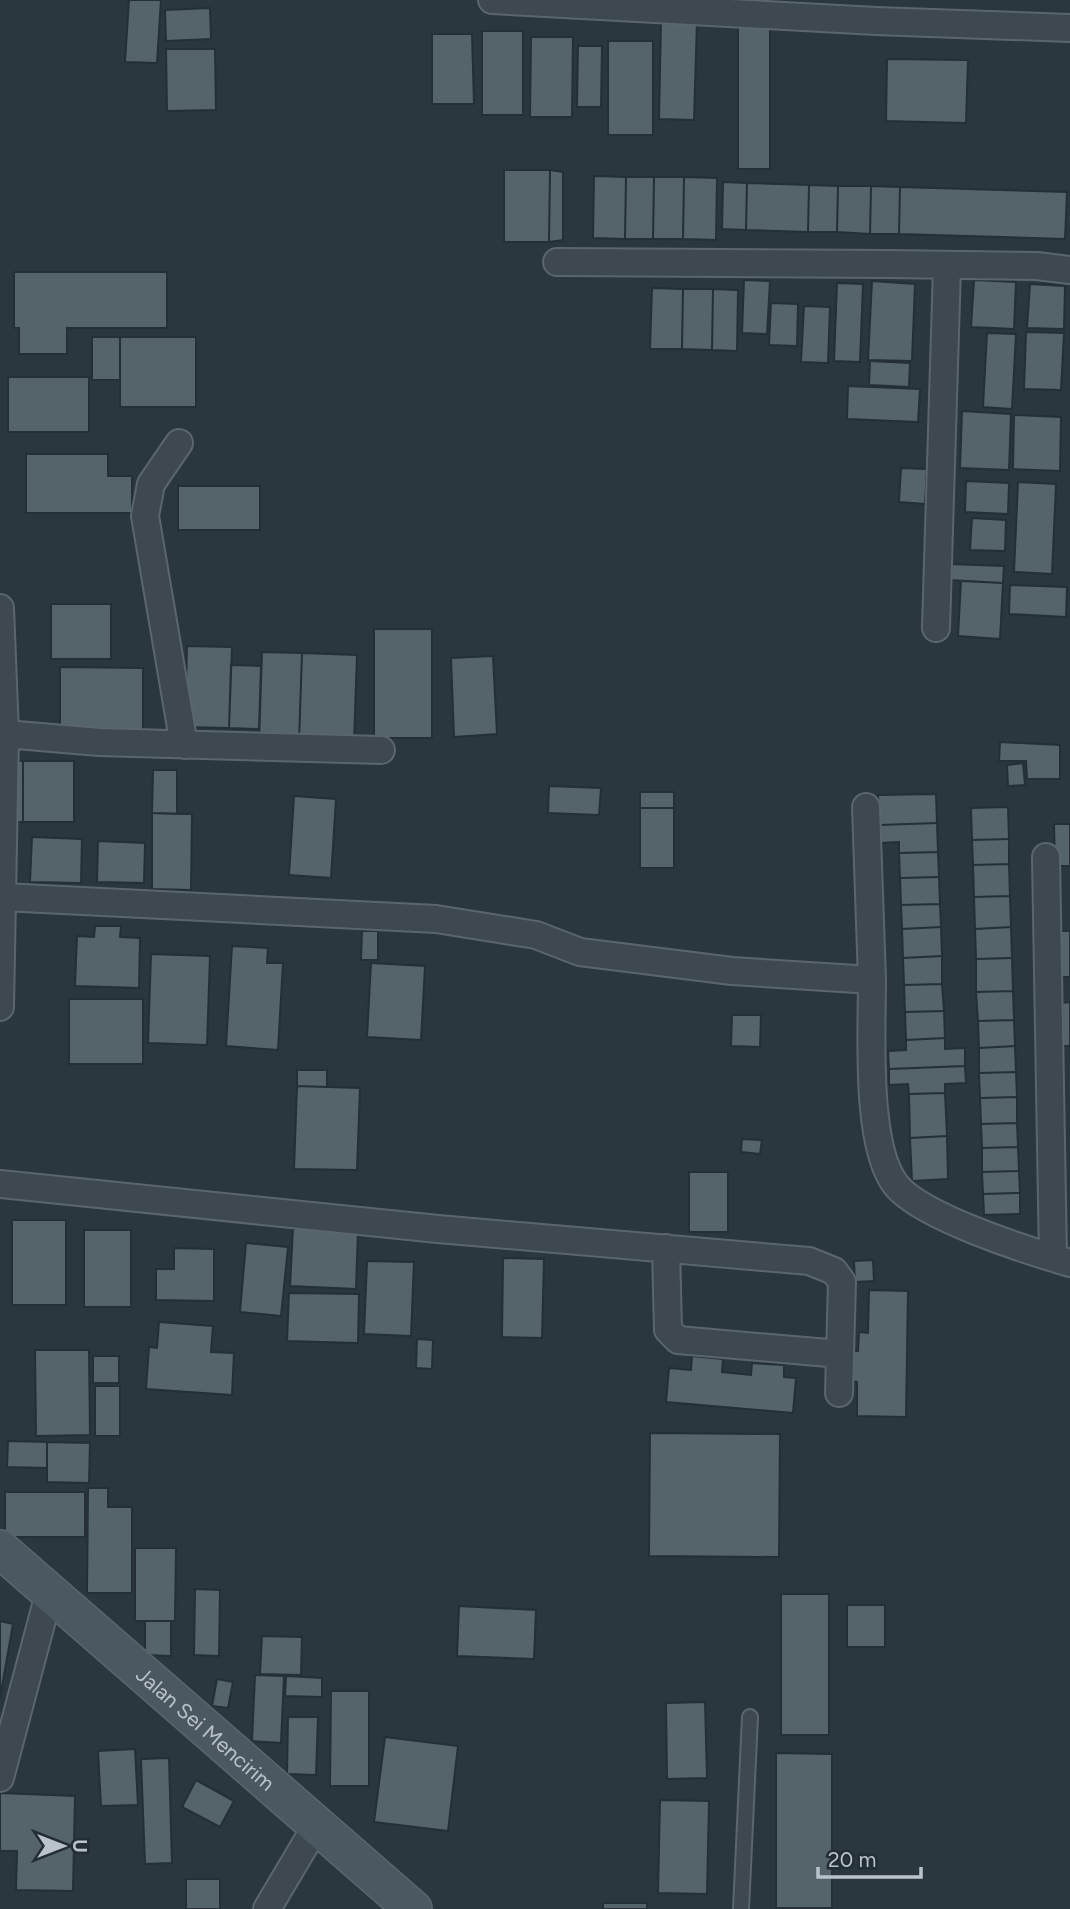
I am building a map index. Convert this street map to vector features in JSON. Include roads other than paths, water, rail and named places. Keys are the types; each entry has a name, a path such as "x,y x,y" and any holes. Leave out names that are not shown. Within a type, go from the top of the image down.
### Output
{"street":[{"path":"492,0 876,21 1070,28"},
{"path":"557,262 1037,266 1070,270"},
{"path":"936,628 947,267"},
{"path":"179,443 151,484 145,516 184,745"},
{"path":"0,608 5,734 0,1007"},
{"path":"5,734 99,742 381,750"},
{"path":"866,807 862,980 873,1063 880,1154 896,1185 921,1207 1061,1260 1058,897 1046,857"},
{"path":"3,897 436,919 536,935 580,952 732,971 862,980"},
{"path":"0,1184 438,1229 809,1261 828,1268 842,1282 839,1393"},
{"path":"666,1248 668,1330 678,1340 840,1354"},
{"name":"Jalan Sei Mencirim","path":"0,1549 413,1909"},
{"path":"0,1778 50,1590"},
{"path":"267,1909 318,1824"}],"lane":[{"path":"741,1909 750,1717"}]}
